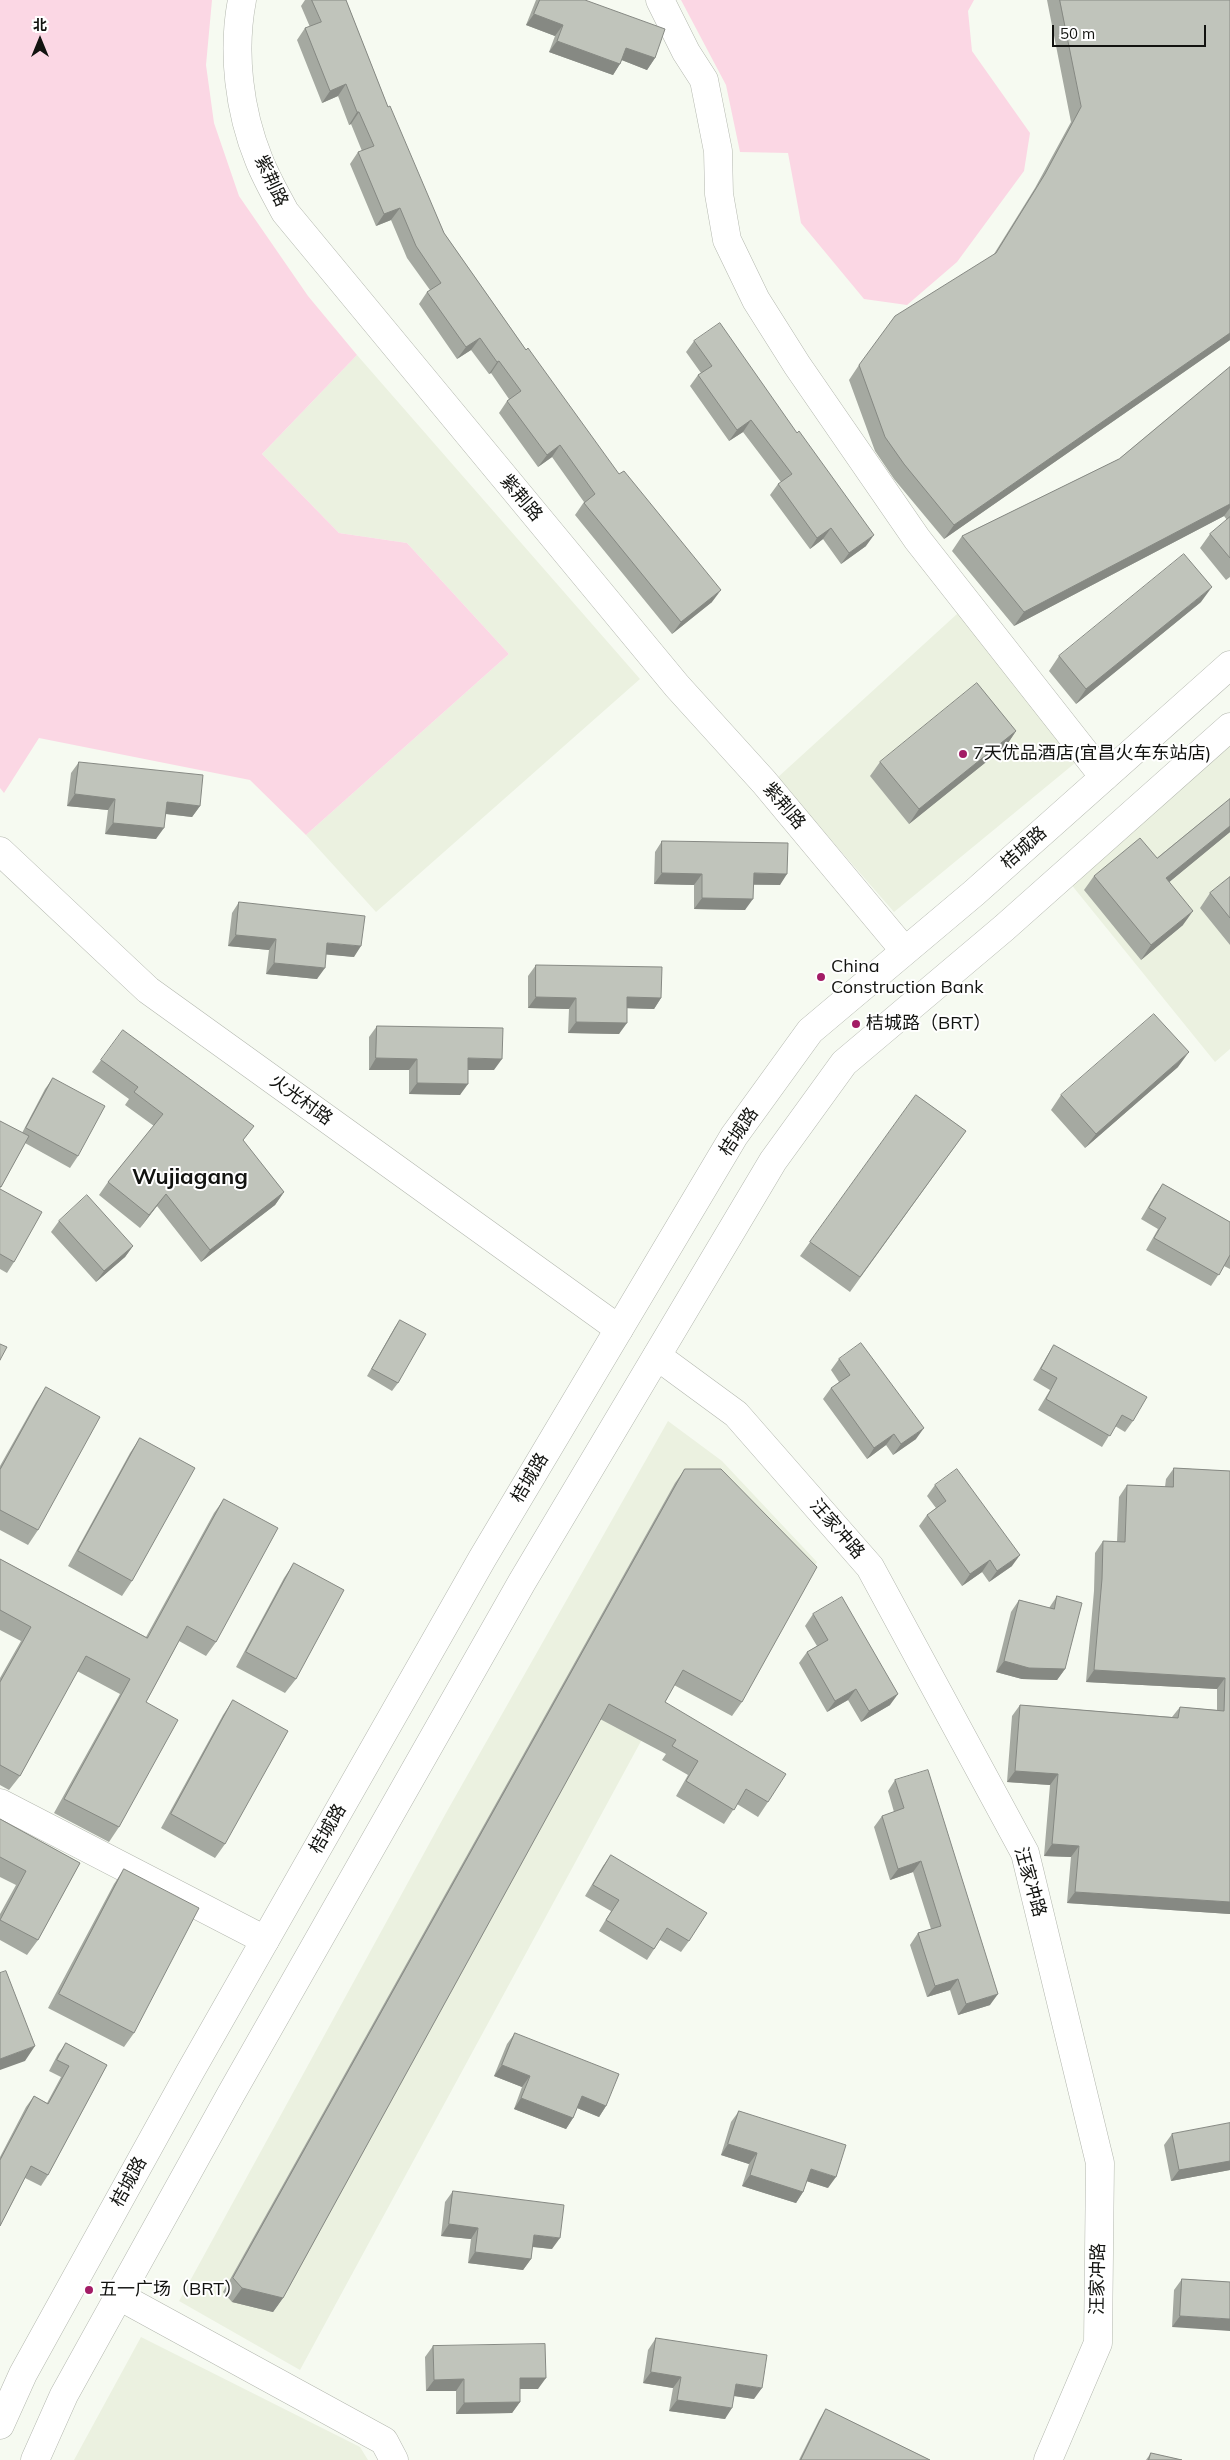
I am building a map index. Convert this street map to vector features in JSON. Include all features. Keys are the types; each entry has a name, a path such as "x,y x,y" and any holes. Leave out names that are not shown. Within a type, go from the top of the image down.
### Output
{"street":[{"name":"紫荆路","path":"242,0 237,46 242,101 259,159 285,212 677,686 764,782 904,950"},
{"path":"660,0 686,52 704,80 718,152 719,194 727,240 756,300 917,539 1104,777"},
{"name":"桔城路","path":"0,2425 23,2374 265,1940 482,1559 734,1136 810,1031 974,893 1230,666"},
{"path":"35,2460 64,2395 230,2094 522,1582 773,1161 844,1063 1004,928 1230,727"},
{"name":"火光村路","path":"0,851 148,990 619,1329"},
{"name":"汪家冲路","path":"657,1356 736,1414 870,1567 1025,1853 1100,2163 1098,2343 1048,2460"},
{"path":"0,1803 265,1940"},
{"path":"119,2296 384,2441 394,2460"}],"shaded area":[{"path":"0,0 212,0 206,65 214,123 239,196 308,296 357,355 262,454 339,533 407,543 509,654 306,835 250,780 39,738 4,793 0,788"},
{"path":"681,0 974,0 968,11 972,51 1030,133 1024,171 957,262 907,305 864,299 801,223 788,153 740,152 726,85"},
{"path":"357,355 640,679 376,912 306,835 509,654 407,543 339,533 262,454"},
{"path":"968,604 1086,754 894,912 777,778"},
{"path":"1230,742 1230,1049 1215,1062 1070,883"},
{"path":"668,1421 722,1461 817,1562 732,1716 672,1684 300,2370 179,2301 446,1813"},
{"path":"141,2337 360,2447 368,2460 74,2460"}],"building":[{"path":"312,0 346,0 388,107 390,106 444,233 526,350 528,348 619,474 624,471 721,590 681,622 584,503 595,494 560,445 547,455 507,401 521,391 499,361 497,362 480,338 466,347 427,292 441,283 416,246 400,208 384,214 358,152 374,146 346,84 330,91 305,28 321,22"},
{"path":"540,0 585,0 665,29 655,58 626,48 620,64 557,41 563,25 534,14"},
{"path":"1060,0 1230,0 1230,333 954,525 904,464 885,437 859,365 895,316 996,253 1045,174 1081,107"},
{"path":"720,323 797,433 799,431 874,535 849,553 831,528 817,538 778,484 792,474 751,420 737,430 698,375 712,366 694,341"},
{"path":"1230,367 1230,504 1024,612 962,536 1119,459"},
{"path":"1230,517 1230,558 1210,534"},
{"path":"1184,554 1212,587 1086,689 1059,656"},
{"path":"977,683 1016,731 919,809 880,762"},
{"path":"79,762 203,775 200,806 167,802 164,828 113,823 115,799 75,794"},
{"path":"1230,799 1230,826 1166,878 1193,911 1151,945 1094,876 1140,838 1157,858"},
{"path":"662,841 788,843 787,874 754,873 753,899 702,898 702,874 662,873"},
{"path":"1230,877 1230,918 1210,893"},
{"path":"239,902 365,916 361,946 327,943 325,968 274,963 276,939 236,935"},
{"path":"536,965 662,967 661,998 627,997 627,1023 576,1022 576,998 536,997"},
{"path":"1154,1014 1189,1052 1096,1134 1061,1095"},
{"path":"377,1026 503,1028 502,1059 468,1058 468,1084 417,1083 417,1059 376,1058"},
{"path":"123,1030 254,1126 243,1140 284,1192 210,1250 166,1194 149,1215 108,1182 163,1114 134,1092 138,1087 101,1060"},
{"path":"53,1078 105,1106 78,1156 26,1128"},
{"path":"916,1095 966,1131 860,1277 810,1242"},
{"path":"0,1121 29,1136 1,1187 0,1186"},
{"path":"1163,1184 1230,1222 1230,1255 1219,1275 1154,1238 1166,1218 1149,1208"},
{"path":"0,1189 42,1212 14,1262 0,1254"},
{"path":"87,1195 133,1246 104,1271 59,1221"},
{"path":"400,1320 426,1334 398,1383 372,1369"},
{"path":"861,1343 924,1428 901,1444 894,1434 874,1448 831,1388 850,1375 839,1359"},
{"path":"0,1344 7,1347 0,1360"},
{"path":"1054,1345 1147,1397 1133,1421 1122,1415 1110,1436 1046,1399 1057,1378 1041,1369"},
{"path":"46,1387 100,1417 38,1530 0,1510 0,1470"},
{"path":"140,1438 195,1468 132,1581 78,1551"},
{"path":"1174,1468 1230,1471 1230,1902 1075,1892 1079,1846 1052,1844 1058,1774 1015,1771 1020,1705 1178,1718 1180,1707 1224,1711 1225,1678 1094,1670 1102,1579 1103,1541 1125,1542 1127,1485 1173,1487"},
{"path":"685,1469 721,1469 817,1567 742,1702 683,1670 665,1702 786,1774 768,1802 746,1789 734,1810 686,1781 698,1761 672,1746 676,1740 609,1704 283,2298 242,2288 233,2278"},
{"path":"957,1469 1020,1555 997,1571 990,1560 970,1574 927,1515 946,1501 935,1485"},
{"path":"224,1499 278,1528 216,1642 187,1626 146,1702 178,1720 119,1827 64,1799 130,1679 86,1656 20,1776 0,1765 0,1682 31,1627 0,1610 0,1559 147,1638"},
{"path":"294,1563 344,1590 296,1679 246,1652"},
{"path":"1057,1596 1082,1603 1065,1669 1029,1668 1004,1661 1019,1600 1054,1609"},
{"path":"842,1597 898,1694 869,1711 856,1689 835,1701 807,1652 828,1640 813,1614"},
{"path":"233,1700 288,1731 225,1844 171,1814"},
{"path":"928,1770 998,1994 966,2004 958,1979 935,1986 918,1933 941,1926 921,1861 898,1869 882,1816 904,1808 895,1780"},
{"path":"0,1819 80,1863 38,1940 0,1920 26,1871 0,1857"},
{"path":"611,1855 707,1913 689,1941 667,1928 654,1949 606,1920 619,1900 593,1885"},
{"path":"124,1869 199,1908 134,2033 59,1994"},
{"path":"6,1971 35,2046 0,2059 0,1973"},
{"path":"515,2033 619,2074 606,2106 582,2096 573,2118 521,2098 530,2076 502,2065"},
{"path":"66,2043 107,2065 48,2175 31,2166 0,2226 0,2160 34,2096 48,2104 69,2066 57,2060"},
{"path":"739,2111 846,2145 836,2177 811,2169 803,2192 750,2175 757,2153 728,2144"},
{"path":"1230,2123 1230,2161 1179,2170 1172,2134"},
{"path":"453,2191 564,2205 560,2238 534,2235 531,2259 475,2252 478,2228 449,2224"},
{"path":"1182,2279 1230,2282 1230,2319 1180,2316"},
{"path":"656,2338 767,2355 762,2388 736,2384 732,2408 677,2400 681,2377 651,2372"},
{"path":"545,2344 546,2378 520,2378 520,2402 464,2403 464,2379 434,2380 433,2346"},
{"path":"826,2409 930,2460 801,2460"},
{"path":"1151,2453 1182,2460 1149,2460"}],"place":[{"name":"7天优品酒店(宜昌火车东站店)","path":"963,754"},
{"name":"China Construction Bank","path":"821,977"},
{"name":"桔城路（BRT）","path":"856,1024"},
{"name":"五一广场（BRT）","path":"89,2290"}],"district":[{"name":"Wujiagang","path":"190,1177"}]}
